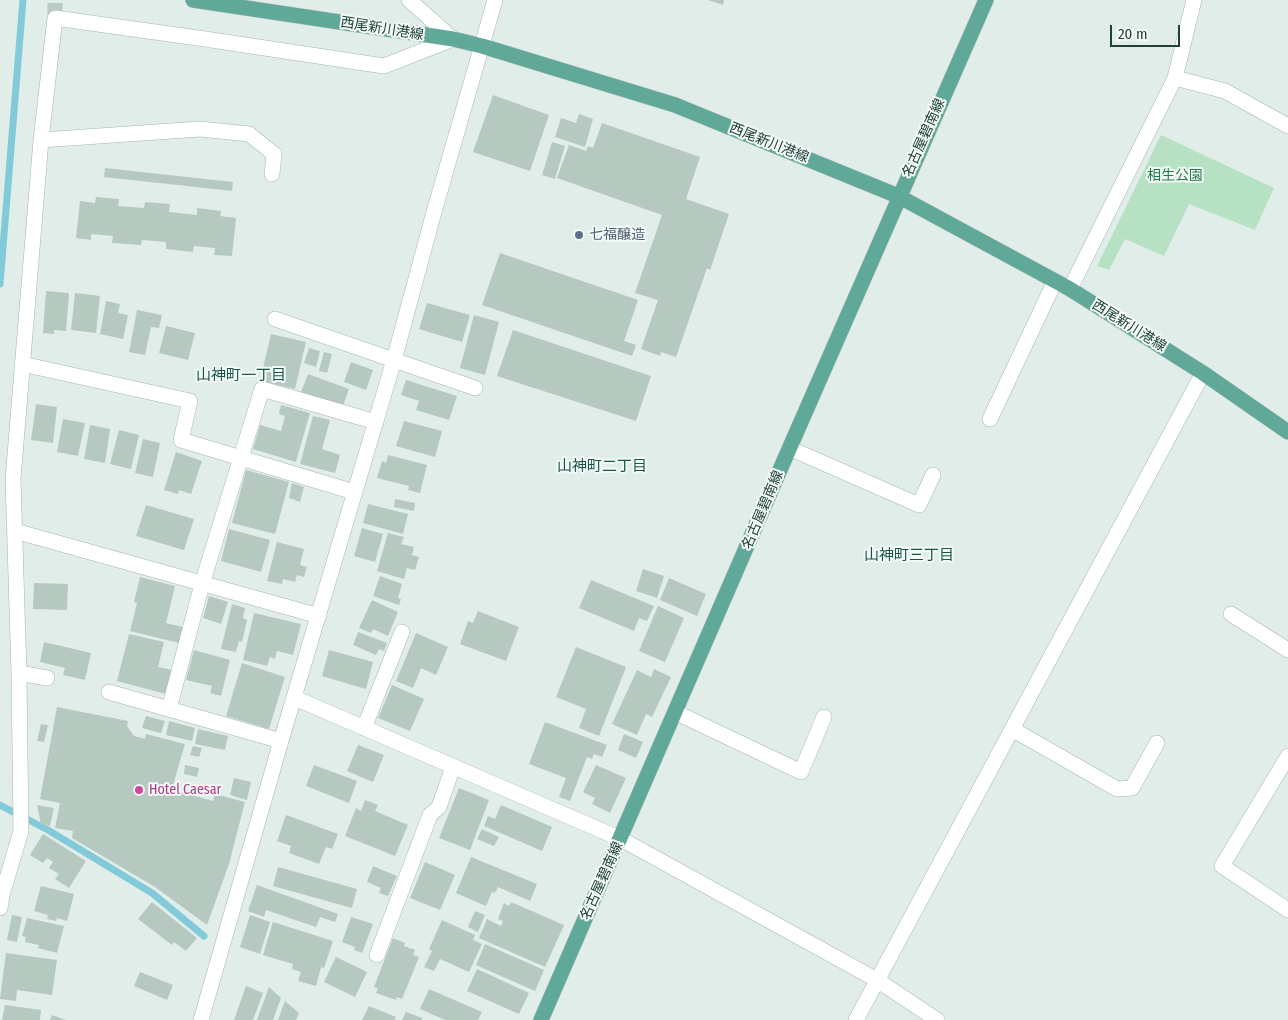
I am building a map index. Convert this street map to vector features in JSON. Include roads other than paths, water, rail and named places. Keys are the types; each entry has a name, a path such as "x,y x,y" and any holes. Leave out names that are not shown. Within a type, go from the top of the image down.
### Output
{"main road":[{"name":"西尾新川港線","path":"193,0 482,46 675,105 898,196 1070,289 1203,373 1288,432"},
{"name":"名古屋碧南線","path":"541,1020 898,196 986,0"}],"street":[{"path":"0,908 21,831 19,673 13,479 41,140 54,18 384,66 453,40 409,0"},
{"path":"201,1020 281,740 394,360 495,0"},
{"path":"1070,289 1175,78 1194,0"},
{"path":"1175,78 1225,91 1288,126"},
{"path":"41,140 200,129 249,134 274,154 272,174"},
{"path":"990,419 1055,281"},
{"path":"275,319 475,388"},
{"path":"22,364 190,401 181,440 354,492"},
{"path":"856,1020 1203,373"},
{"path":"169,709 202,584 262,389 376,422"},
{"path":"790,448 919,505 932,475"},
{"path":"15,530 319,616"},
{"path":"1231,614 1288,650"},
{"path":"364,728 402,632"},
{"path":"19,673 47,678"},
{"path":"109,692 281,740"},
{"path":"295,698 621,839 877,980 937,1020"},
{"path":"675,712 801,772 824,718"},
{"path":"1012,729 1117,789 1132,788 1157,743"},
{"path":"1288,756 1222,866 1288,910"},
{"path":"377,955 430,815 439,807 453,767"}],"waterway":[{"path":"0,284 23,0"},
{"path":"0,805 48,830 152,893 204,936"}],"tunnel":[{"path":"55,0 55,18"}],"place":[{"name":"七福醸造","path":"579,235"},
{"name":"Hotel Caesar","path":"139,790"}],"district":[{"name":"山神町一丁目","path":"241,376"},
{"name":"山神町二丁目","path":"602,467"},
{"name":"山神町三丁目","path":"909,556"}],"park label":[{"name":"相生公園","path":"1175,176"}]}
